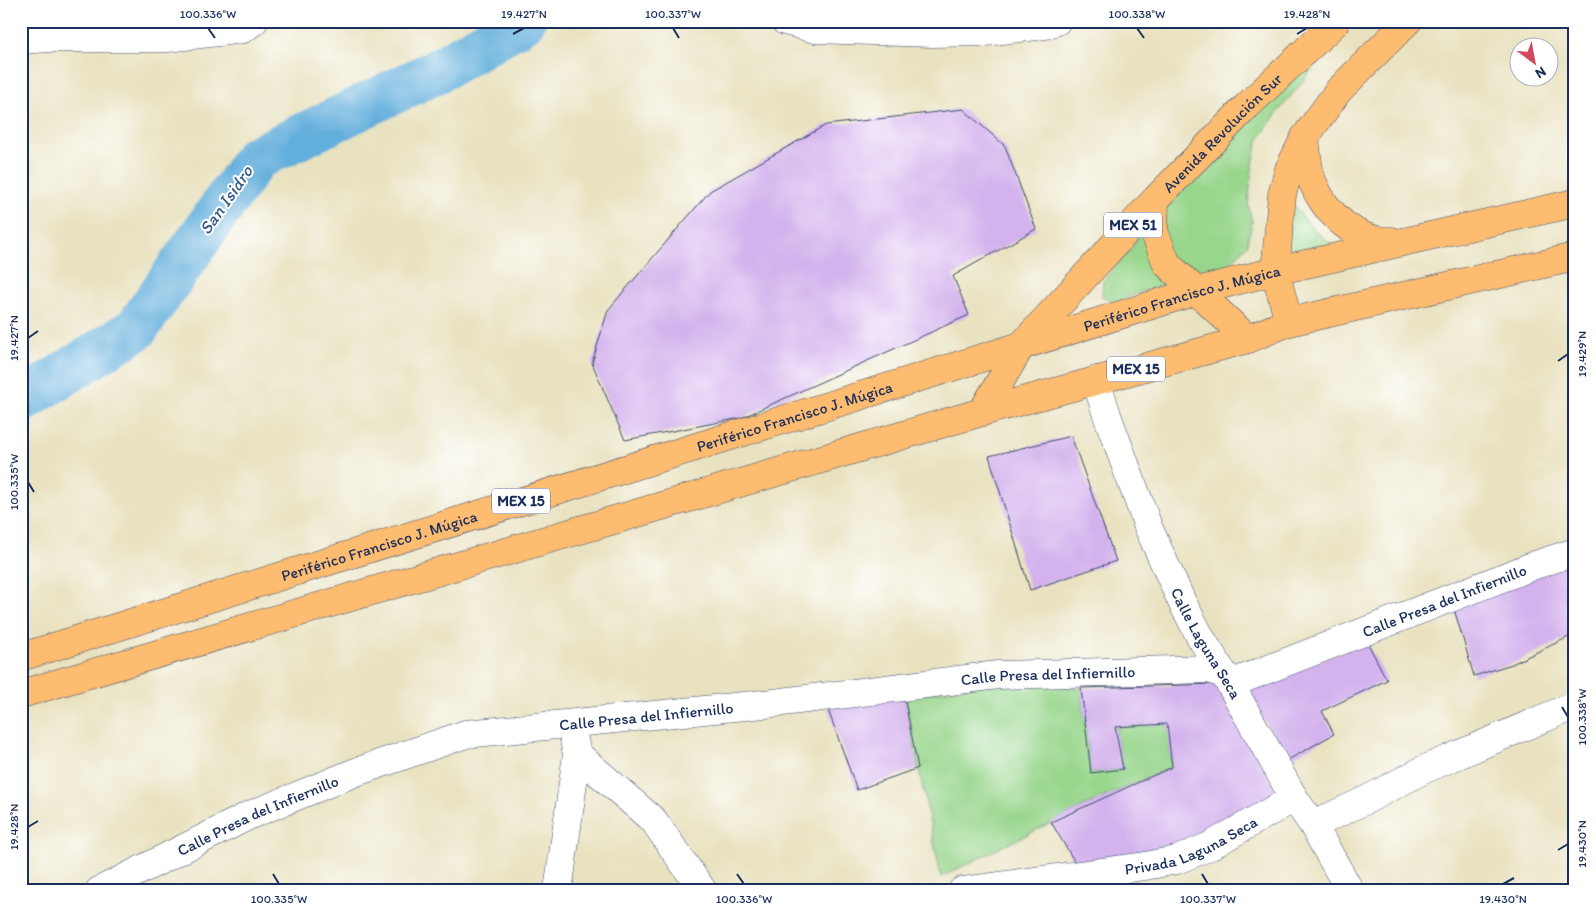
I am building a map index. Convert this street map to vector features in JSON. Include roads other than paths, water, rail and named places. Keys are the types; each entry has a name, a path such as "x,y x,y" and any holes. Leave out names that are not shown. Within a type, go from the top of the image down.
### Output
{"main road":[{"name":"Avenida Revolución Sur","path":"982,412 1021,346 1156,200 1247,106 1337,21"},
{"path":"1289,322 1275,271 1282,195 1290,169 1305,138 1339,90 1408,21"},
{"path":"1305,138 1308,167 1314,184 1326,205 1339,221 1358,234 1380,242 1418,238"},
{"path":"1156,200 1154,231 1167,264 1248,340"},
{"name":"Periférico Francisco J. Múgica","path":"21,656 1197,291 1275,271 1575,203"},
{"name":"MEX 15","path":"21,694 982,412 1248,340 1289,322 1575,257"}],"street":[{"path":"22,36 129,37 165,30 243,29 254,21"},
{"path":"785,21 815,29 932,33 985,32 1045,25 1057,21"},
{"name":"Calle Laguna Seca","path":"1096,380 1106,414 1149,528 1187,611 1294,798 1313,825 1350,891"},
{"name":"Calle Presa del Infiernillo","path":"99,891 250,815 365,769 466,734 774,704 998,675 1208,669 1227,679 1575,552"},
{"path":"1313,825 1425,769 1575,705"},
{"path":"558,891 577,754 570,724"},
{"path":"577,754 654,821 703,891"},
{"name":"Privada Laguna Seca","path":"962,891 1177,860 1210,846 1294,798"}],"waterway":[{"name":"San Isidro","path":"21,401 136,329 256,158 437,71 523,21"}]}
